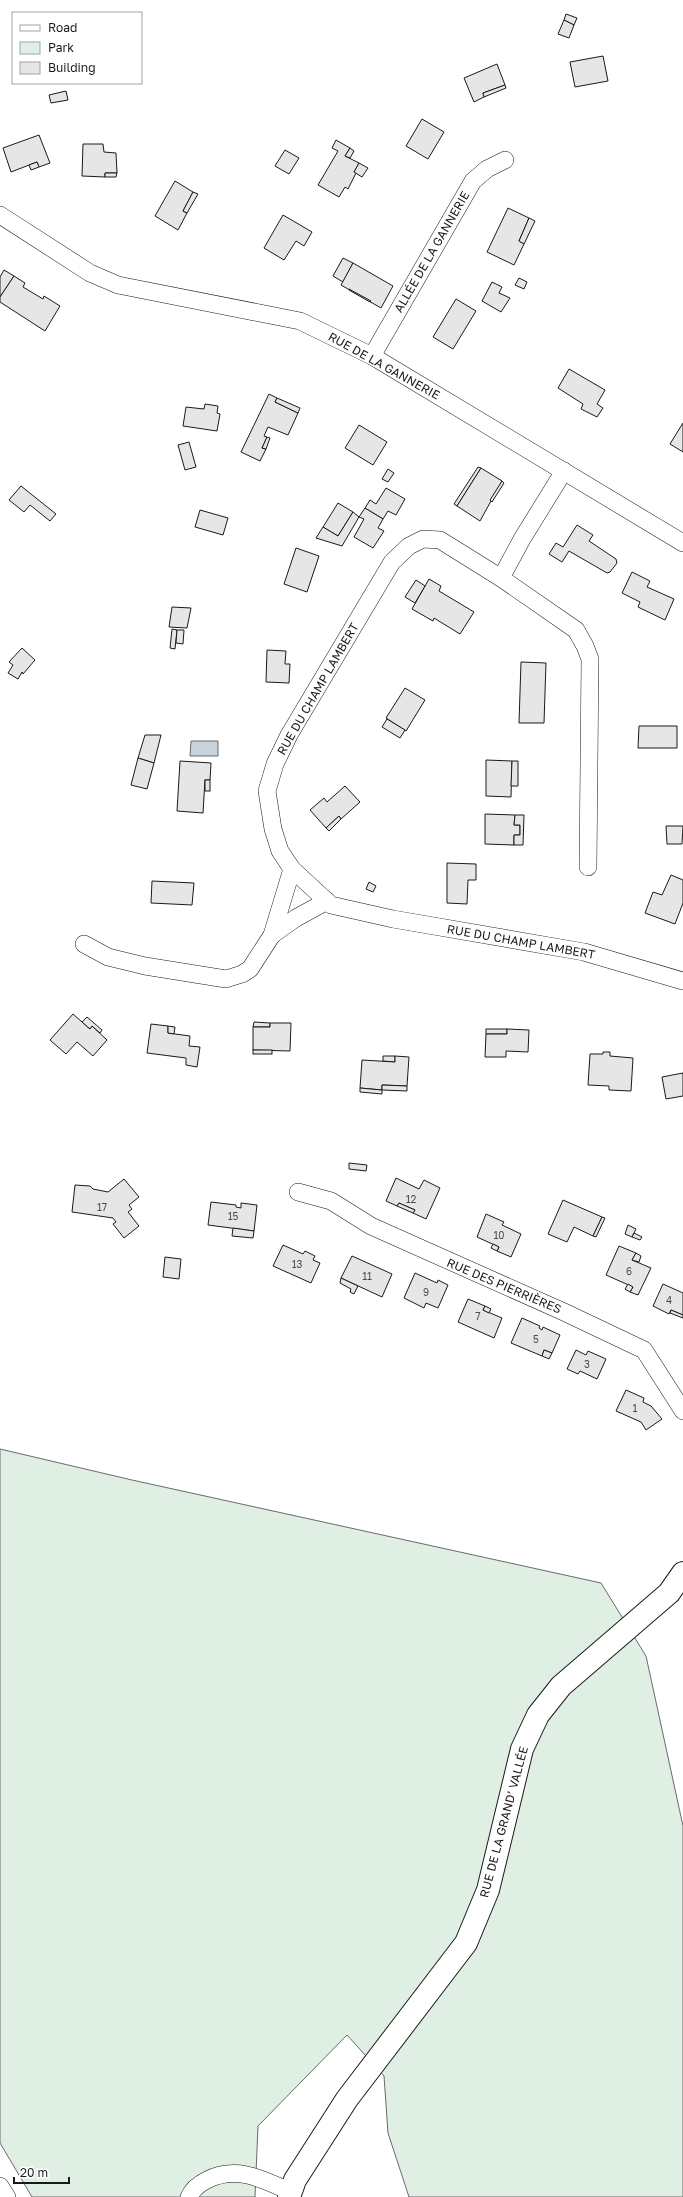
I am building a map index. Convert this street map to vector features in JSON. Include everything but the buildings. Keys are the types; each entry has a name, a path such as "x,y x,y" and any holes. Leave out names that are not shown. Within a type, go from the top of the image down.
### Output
{"street":[{"name":"ALLÉE DE LA GANNERIE","path":"372,356 473,181 487,169 505,160"},
{"name":"RUE DE LA GANNERIE","path":"0,215 90,273 118,285 300,320 372,356 683,543"},
{"path":"501,578 522,539 564,471"},
{"name":"RUE DU CHAMP LAMBERT","path":"588,867 590,659 585,646 576,630 501,578 440,540 423,539 409,546 392,562 289,735 275,764 267,791 273,830 280,851 292,869 331,905 393,919 584,952 683,981"},
{"path":"84,944 108,957 145,966 226,979 250,969 272,935 292,869"},
{"path":"272,935 296,918 327,901"},
{"name":"RUE DES PIERRIÈRES","path":"298,1192 331,1201 371,1226 564,1312 644,1350 683,1411"},
{"name":"RUE DE LA GRAND’ VALLÉE","path":"290,2195 295,2180 347,2099 466,1943 488,1890 522,1748 538,1715 561,1686 669,1593 683,1573"},
{"path":"190,2197 201,2183 217,2174 234,2172 266,2180 290,2195"},
{"path":"0,2186 7,2197"}],"green space":[{"path":"0,1449 132,1480 601,1583 646,1656 683,1826 683,2197 409,2197 388,2133 384,2076 347,2035 258,2126 255,2197 32,2197 0,2143"}],"shaded area":[{"path":"191,741 218,741 218,756 190,756"}]}
